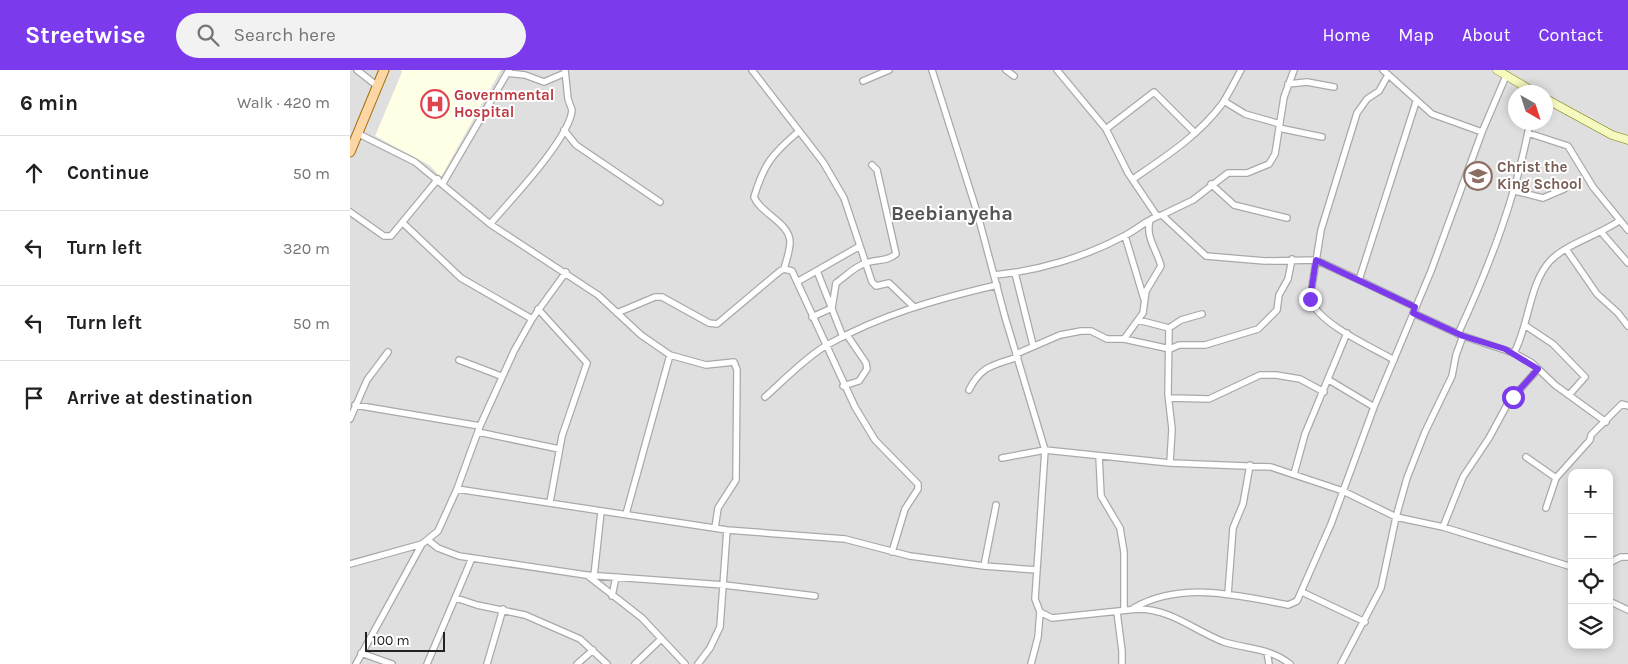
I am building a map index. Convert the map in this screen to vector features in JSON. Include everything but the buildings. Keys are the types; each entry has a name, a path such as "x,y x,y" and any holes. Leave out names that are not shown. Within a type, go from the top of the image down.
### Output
{"main road":[{"path":"350,152 359,134 376,85 384,70"}],"street":[{"path":"356,70 376,85"},
{"path":"752,70 798,132 824,162 844,198 874,285 889,283 914,307"},
{"path":"864,81 889,70"},
{"path":"932,70 977,212 1045,450 1035,599 1040,612 1038,637 1031,664"},
{"path":"1006,70 1014,76"},
{"path":"1057,70 1106,129 1128,173 1159,216 1206,256 1265,261 1292,258 1316,260 1359,280 1460,335 1514,353 1538,369 1606,422"},
{"path":"1133,179 1177,149 1195,133 1224,101 1241,70"},
{"path":"994,275 1016,273 1083,255 1125,236 1150,220 1193,200 1211,184 1228,173 1247,173 1269,164 1275,154 1288,84 1294,70"},
{"path":"1383,70 1416,102 1442,119 1482,132"},
{"path":"1497,70 1522,85"},
{"path":"350,212 388,237 404,223 440,181 508,72 525,75 544,82 565,72 568,100 572,110 564,130 542,162 490,224"},
{"path":"1388,75 1379,91 1367,99 1357,113 1321,230 1310,299 1313,307 1325,319 1394,360"},
{"path":"1124,611 1153,598 1202,591 1288,605 1297,601 1343,491 1482,132 1506,76"},
{"path":"1288,84 1307,82 1334,86"},
{"path":"1106,129 1154,92 1195,133"},
{"path":"1224,101 1245,114 1322,137"},
{"path":"1359,280 1416,102"},
{"path":"1553,104 1626,141"},
{"path":"564,130 576,145 660,202"},
{"path":"1341,664 1365,622 1381,588 1396,517 1425,432 1452,376 1460,335 1493,256 1515,191 1529,130"},
{"path":"617,313 655,297 662,297 709,323 717,324 784,269 790,241 788,233 757,204 754,197 764,169 774,152 798,132"},
{"path":"1528,133 1568,146 1588,181 1628,230"},
{"path":"359,134 415,162 490,224 566,272 598,295 641,335 670,355 706,365 734,362 737,366 736,480 718,508 715,528"},
{"path":"832,308 836,283 865,263 891,258 896,254 877,170 872,165"},
{"path":"1211,184 1234,205 1287,218"},
{"path":"1515,191 1543,198 1564,189"},
{"path":"1124,339 1143,313 1146,291 1161,266 1152,244 1148,225 1150,220"},
{"path":"1514,353 1526,326 1543,270 1551,260 1566,249 1602,233 1619,221"},
{"path":"404,223 461,278 532,319"},
{"path":"1602,233 1628,263"},
{"path":"1125,236 1145,302"},
{"path":"797,282 860,246"},
{"path":"1566,249 1588,282 1618,312 1628,326"},
{"path":"969,390 976,376 982,370 1017,356 1033,346 1060,335 1081,330 1090,331 1106,339 1124,339 1170,349 1179,345 1206,345 1258,329 1277,310 1279,295 1288,279 1292,258"},
{"path":"784,269 792,271 843,386 875,440 918,484 918,489 905,509 892,552"},
{"path":"817,271 845,336 866,363 867,369 860,381 843,386"},
{"path":"350,564 422,544 429,541 438,531 501,376 538,309 566,272"},
{"path":"1016,273 1033,346"},
{"path":"764,396 825,346 888,315 997,286"},
{"path":"812,317 832,308"},
{"path":"538,309 587,362 559,449 550,502"},
{"path":"1170,328 1181,320 1202,314"},
{"path":"1138,320 1170,328"},
{"path":"1526,326 1553,344 1585,377 1569,395"},
{"path":"1170,328 1169,398 1172,429 1170,463"},
{"path":"1294,474 1305,434 1347,333"},
{"path":"351,415 367,380 388,352"},
{"path":"626,514 670,355"},
{"path":"460,360 501,376"},
{"path":"1443,527 1463,477 1489,438 1508,403 1538,369"},
{"path":"1169,398 1209,399 1260,375 1276,375 1300,379 1324,392"},
{"path":"1329,380 1374,407"},
{"path":"1546,508 1556,478 1590,440 1591,435 1622,404 1628,406"},
{"path":"355,405 479,429 559,449"},
{"path":"1002,458 1045,450 1170,463 1227,467 1250,465 1272,467 1343,491 1396,517 1443,527 1568,566"},
{"path":"1099,456 1101,496 1120,528 1124,552 1122,664"},
{"path":"1526,457 1556,478"},
{"path":"1228,594 1233,528 1243,504 1250,465"},
{"path":"457,488 601,512 626,514 727,530 845,539 892,552 984,566 1037,570"},
{"path":"984,566 996,505"},
{"path":"594,576 601,512"},
{"path":"698,664 710,648 720,627 727,530"},
{"path":"429,541 448,553 586,575 724,584 815,596"},
{"path":"350,661 357,663 361,652 422,544"},
{"path":"1613,561 1621,557 1628,557"},
{"path":"427,664 472,558"},
{"path":"586,575 642,618 685,664"},
{"path":"612,596 616,577"},
{"path":"1302,592 1365,622"},
{"path":"456,598 477,605 525,615 580,639 608,664"},
{"path":"1613,603 1628,610"},
{"path":"487,664 503,609"},
{"path":"1040,612 1052,618 1144,609 1167,614 1226,642 1267,652 1283,658 1290,664"},
{"path":"635,664 661,638"},
{"path":"577,664 592,650"},
{"path":"361,652 392,664"},
{"path":"1267,652 1269,664"}],"shaded area":[{"path":"350,70 1628,70 1628,664 350,664"},
{"name":"Governmental Hospital","path":"401,70 501,70 441,177 429,165 375,136 402,72"}],"place":[{"name":"Governmental Hospital","path":"435,104"},
{"name":"Christ the King School","path":"1478,176"}],"district":[{"name":"Beebianyeha","path":"952,213"}],"route":[{"path":"1310,299 1316,260 1415,307 1413,313 1463,336 1498,346 1514,353 1538,369 1513,397"}]}
